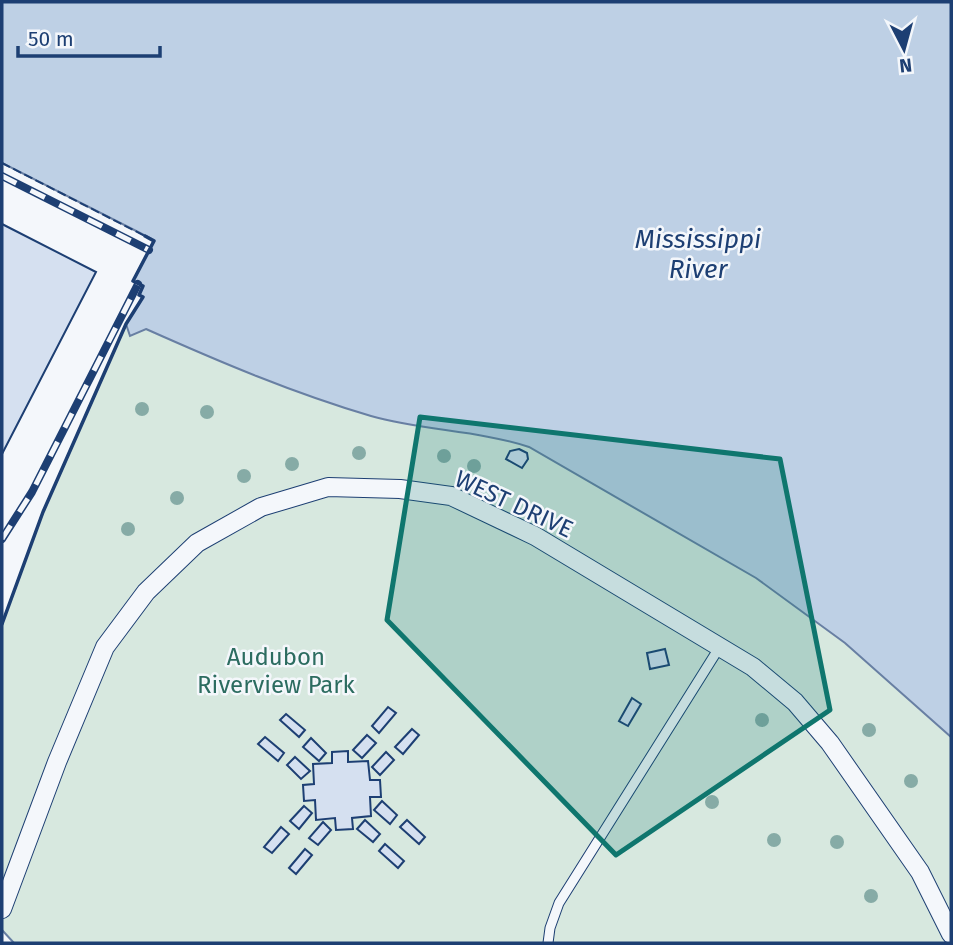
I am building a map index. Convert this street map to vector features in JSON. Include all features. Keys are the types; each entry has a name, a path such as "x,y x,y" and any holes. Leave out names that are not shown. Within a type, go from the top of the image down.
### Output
{"street":[{"name":"WEST DRIVE","path":"2,909 57,762 105,647 146,592 197,543 261,507 327,487 400,489 451,496 535,536 753,667 795,702 830,743 920,872 951,934"}],"lane":[{"path":"548,943 559,903 719,648"}],"highlighted area":[{"path":"420,417 780,459 830,710 616,855 387,620"}],"green space":[{"name":"Audubon Riverview Park","path":"239,309 951,613 951,943 14,943 2,930 2,624 43,512 126,324"}],"water":[{"name":"Mississippi River","path":"2,2 951,2 951,737 845,643 756,578 529,447 490,437 371,416 257,376 146,329 130,336 126,324 143,297 139,295 143,286 133,281 154,240 2,163"}],"building":[{"path":"2,224 96,272 2,454"},
{"path":"519,449 527,453 528,459 522,468 506,459 510,451"},
{"path":"665,649 669,665 650,669 647,653"},
{"path":"632,698 641,704 628,726 619,721"},
{"path":"388,707 396,713 379,733 372,726"},
{"path":"286,714 305,730 299,737 280,720"},
{"path":"412,729 419,735 403,754 395,747"},
{"path":"367,735 376,743 362,758 353,750"},
{"path":"265,737 284,753 278,761 258,744"},
{"path":"311,738 326,753 319,761 303,747"},
{"path":"348,751 348,762 368,761 370,780 380,780 381,797 370,797 371,816 352,818 353,829 336,830 335,818 316,820 315,800 304,801 303,785 314,784 313,764 332,763 332,752"},
{"path":"386,752 394,760 380,775 372,767"},
{"path":"295,757 310,771 301,779 287,765"},
{"path":"382,801 397,815 390,824 374,810"},
{"path":"304,806 312,813 299,829 290,821"},
{"path":"365,820 380,834 373,842 357,829"},
{"path":"407,820 425,837 419,844 400,827"},
{"path":"323,822 331,830 318,845 309,838"},
{"path":"281,827 289,834 272,853 264,847"},
{"path":"385,844 404,861 398,868 379,851"},
{"path":"305,849 312,855 296,874 289,868"}],"railway":[{"path":"2,176 149,250"},
{"path":"2,539 32,492 138,284"}],"fence":[{"path":"2,163 145,236"}],"wall":[{"path":"2,624 43,512 126,324 143,297 139,295 143,286 133,281 154,241 145,236"}]}
